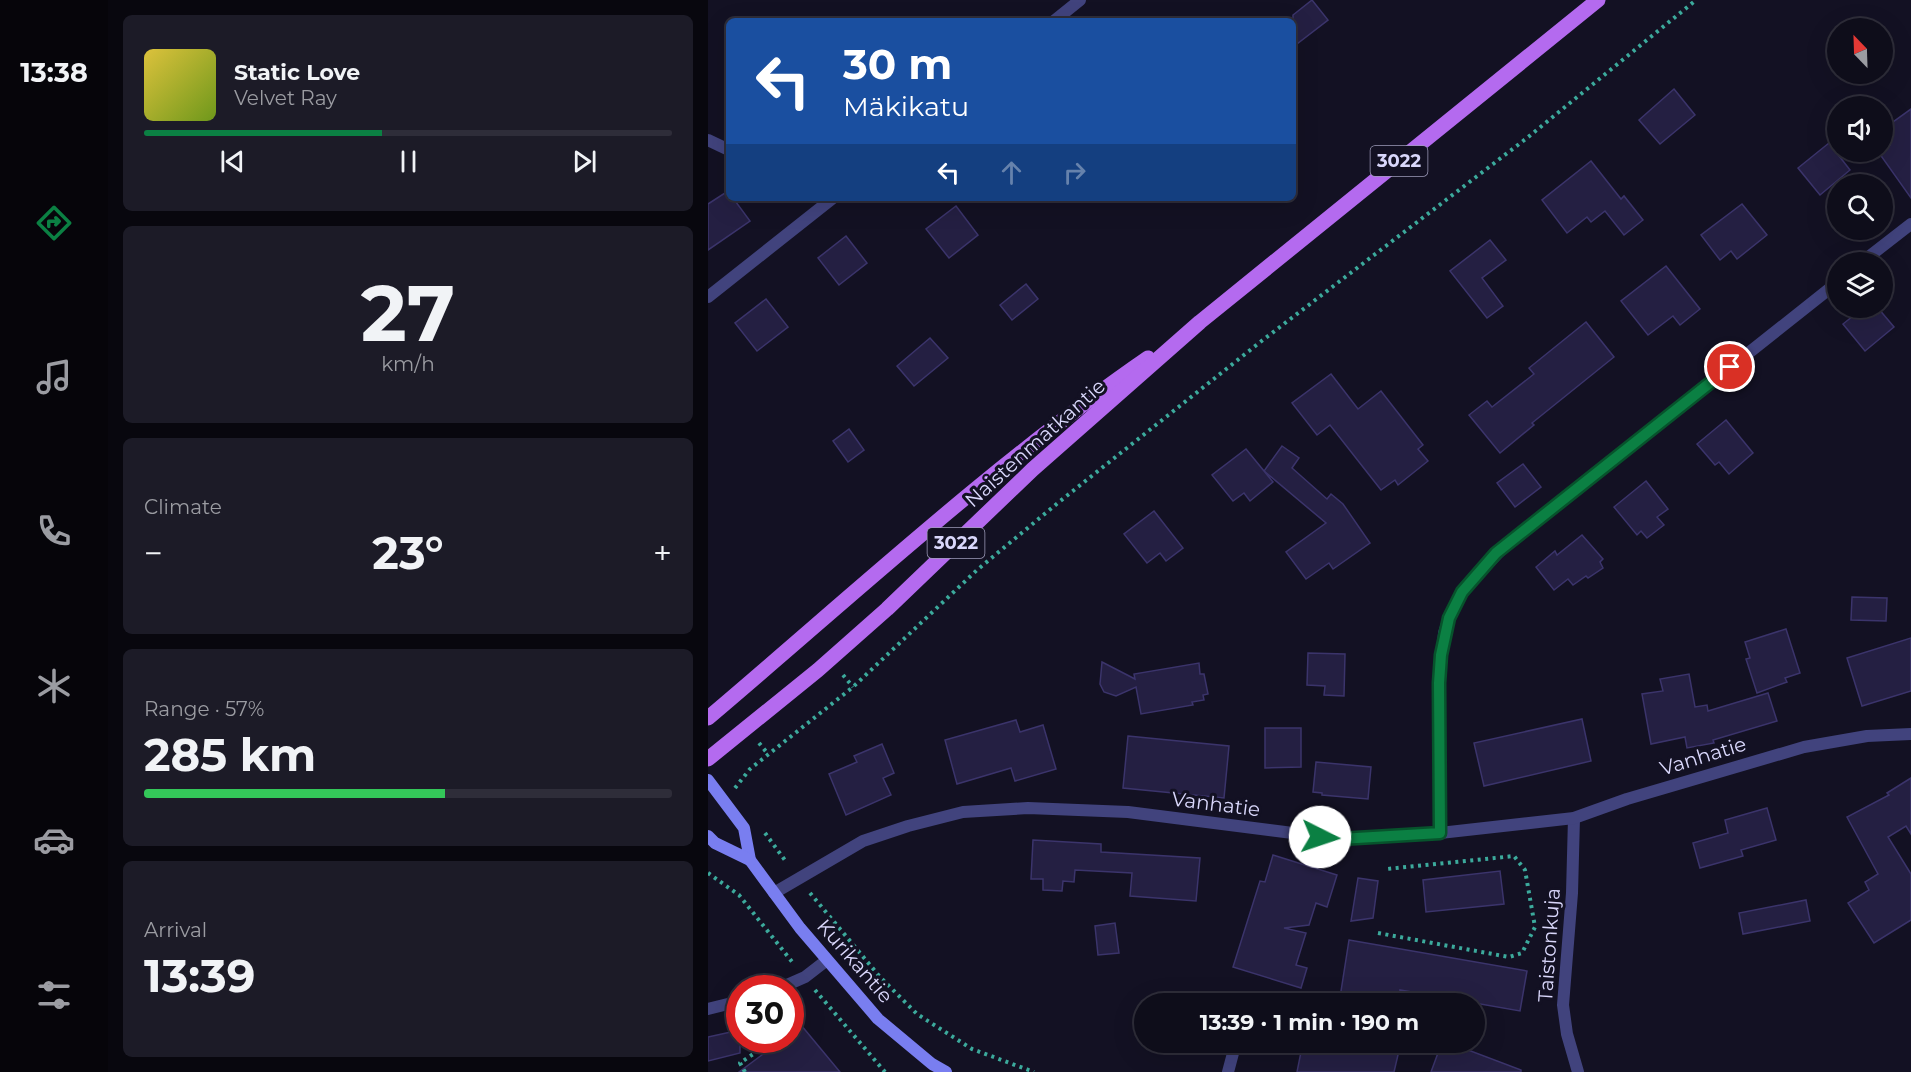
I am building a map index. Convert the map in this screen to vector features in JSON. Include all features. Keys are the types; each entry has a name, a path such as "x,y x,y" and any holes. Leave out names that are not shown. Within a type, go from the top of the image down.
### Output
{"main road":[{"name":"Naistenmatkantie","path":"708,759 818,670 887,609 1033,469 1200,322 1598,0"},
{"name":"Naistenmatkantie","path":"708,718 994,475 1111,384 1200,322"},
{"name":"Kurikantie","path":"708,780 744,828 750,860 827,960 878,1019 929,1068 946,1072"},
{"name":"Kurikantie","path":"708,836 715,843 750,860"}],"street":[{"path":"1058,18 1080,0"},
{"path":"708,140 726,149"},
{"path":"708,297 828,201"},
{"path":"1875,252 1911,224"},
{"path":"1440,833 1439,683 1441,655 1449,618 1465,587 1505,546 1827,291"},
{"name":"Vanhatie","path":"774,893 863,841 908,826 963,812 1028,808 1128,812 1340,839 1440,833 1574,818 1635,796 1804,747 1867,736 1911,734"},
{"name":"Taistonkuja","path":"1574,818 1572,893 1563,1005 1567,1034 1578,1072"},
{"path":"804,977 827,960"},
{"path":"708,1009 726,1004"},
{"path":"1228,1072 1233,1053"}],"path":[{"path":"722,798 736,787 750,769 852,687 977,570 1059,502 1259,343 1527,138 1696,0"},
{"path":"840,672 852,687"},
{"path":"757,740 768,754"},
{"path":"1378,933 1509,957 1522,953 1535,927 1525,870 1514,856 1387,868"},
{"path":"798,877 880,977 917,1014 972,1049 1034,1072"},
{"path":"745,1072 740,1063 755,1053"}],"building":[{"path":"1312,0 1328,20 1296,45 1296,18 1293,18 1293,15"},
{"path":"1674,89 1695,115 1660,144 1639,120"},
{"path":"1911,109 1911,198 1885,162 1893,162 1893,122"},
{"path":"1827,145 1827,162 1844,162 1850,170 1845,174 1827,174 1827,189 1820,195 1798,168"},
{"path":"1591,161 1621,199 1624,196 1643,220 1624,235 1605,211 1591,222 1587,217 1567,233 1542,200"},
{"path":"726,192 726,201 735,201 750,221 708,250 708,204"},
{"path":"1742,204 1767,235 1737,259 1731,251 1720,260 1701,235"},
{"path":"956,206 978,235 949,258 926,229"},
{"path":"846,236 867,263 839,285 818,258"},
{"path":"1490,240 1506,260 1482,278 1503,306 1487,318 1450,271"},
{"path":"1666,266 1700,309 1680,325 1673,316 1648,335 1621,301"},
{"path":"1026,284 1038,299 1012,320 1000,305"},
{"path":"766,299 788,327 757,351 735,323"},
{"path":"1850,318 1886,318 1894,327 1865,351 1843,324"},
{"path":"1586,322 1614,357 1532,423 1534,425 1500,453 1469,415 1487,401 1492,407 1534,374 1529,368"},
{"path":"930,338 948,358 914,386 897,366"},
{"path":"1331,374 1358,409 1381,391 1423,445 1418,449 1428,461 1398,485 1395,480 1381,490 1330,425 1317,435 1292,403"},
{"path":"1726,420 1753,453 1729,474 1719,462 1715,465 1697,444"},
{"path":"849,429 864,450 848,462 833,441"},
{"path":"1282,446 1299,458 1292,468 1327,499 1331,494 1343,504 1370,543 1333,569 1329,563 1306,579 1286,552 1326,523 1264,471"},
{"path":"1246,449 1273,482 1250,501 1244,493 1233,501 1212,475"},
{"path":"1523,464 1541,487 1515,507 1497,483"},
{"path":"1646,481 1668,509 1657,517 1664,525 1647,538 1641,531 1637,535 1614,507"},
{"path":"1154,511 1183,548 1166,561 1160,553 1147,563 1124,534"},
{"path":"1582,535 1603,559 1600,562 1603,568 1573,585 1568,579 1554,590 1536,567 1555,551 1557,555"},
{"path":"1852,597 1887,598 1886,621 1851,620"},
{"path":"1786,629 1800,673 1785,678 1787,682 1757,693 1746,659 1750,658 1745,642"},
{"path":"1911,638 1911,691 1862,706 1847,658"},
{"path":"1308,653 1345,654 1344,696 1324,695 1325,686 1307,685"},
{"path":"1102,662 1135,679 1134,674 1199,663 1200,674 1204,674 1208,694 1203,695 1204,700 1192,702 1193,705 1141,714 1136,687 1116,696 1104,692 1100,684"},
{"path":"1689,674 1695,707 1707,705 1708,711 1768,693 1777,721 1713,740 1714,743 1687,748 1685,737 1651,744 1642,694 1663,691 1660,679"},
{"path":"1582,719 1591,761 1484,786 1474,743"},
{"path":"1016,720 1020,732 1043,725 1056,769 1015,781 1011,768 957,784 945,740"},
{"path":"1265,728 1301,728 1301,767 1265,768"},
{"path":"1128,736 1229,746 1224,798 1123,788"},
{"path":"882,744 894,773 883,778 891,795 846,815 829,774 857,762 854,756"},
{"path":"1316,762 1371,767 1368,799 1322,795 1322,793 1313,792"},
{"path":"1911,778 1911,834 1906,826 1888,837 1911,874 1911,920 1874,943 1848,903 1869,890 1865,882 1878,874 1847,817 1889,795 1887,793"},
{"path":"1767,808 1776,840 1741,850 1743,856 1700,868 1693,843 1728,833 1725,820"},
{"path":"1033,840 1101,844 1101,852 1200,858 1196,901 1130,896 1132,873 1075,870 1074,882 1063,881 1062,891 1043,890 1043,879 1031,879"},
{"path":"1273,855 1337,875 1327,907 1316,903 1309,925 1284,928 1306,933 1296,965 1307,968 1301,988 1233,967 1260,881 1265,882"},
{"path":"1500,871 1504,904 1426,912 1423,880"},
{"path":"1358,878 1378,881 1373,918 1351,921"},
{"path":"1806,900 1810,921 1743,934 1739,913"},
{"path":"1115,923 1119,953 1098,955 1095,926"},
{"path":"1349,940 1527,971 1520,1011 1485,1005 1485,993 1417,993 1400,990 1400,993 1341,993"},
{"path":"804,1029 840,1072 739,1072 765,1053 804,1053"},
{"path":"726,1033 726,1053 740,1053 708,1061 708,1037"},
{"path":"1301,1053 1398,1053 1394,1072 1297,1072"},
{"path":"1438,1053 1476,1053 1521,1070 1521,1072 1431,1072"}],"route":[{"path":"1320,837 1340,839 1440,833 1439,683 1441,655 1449,618 1465,587 1496,553 1730,367"}]}
